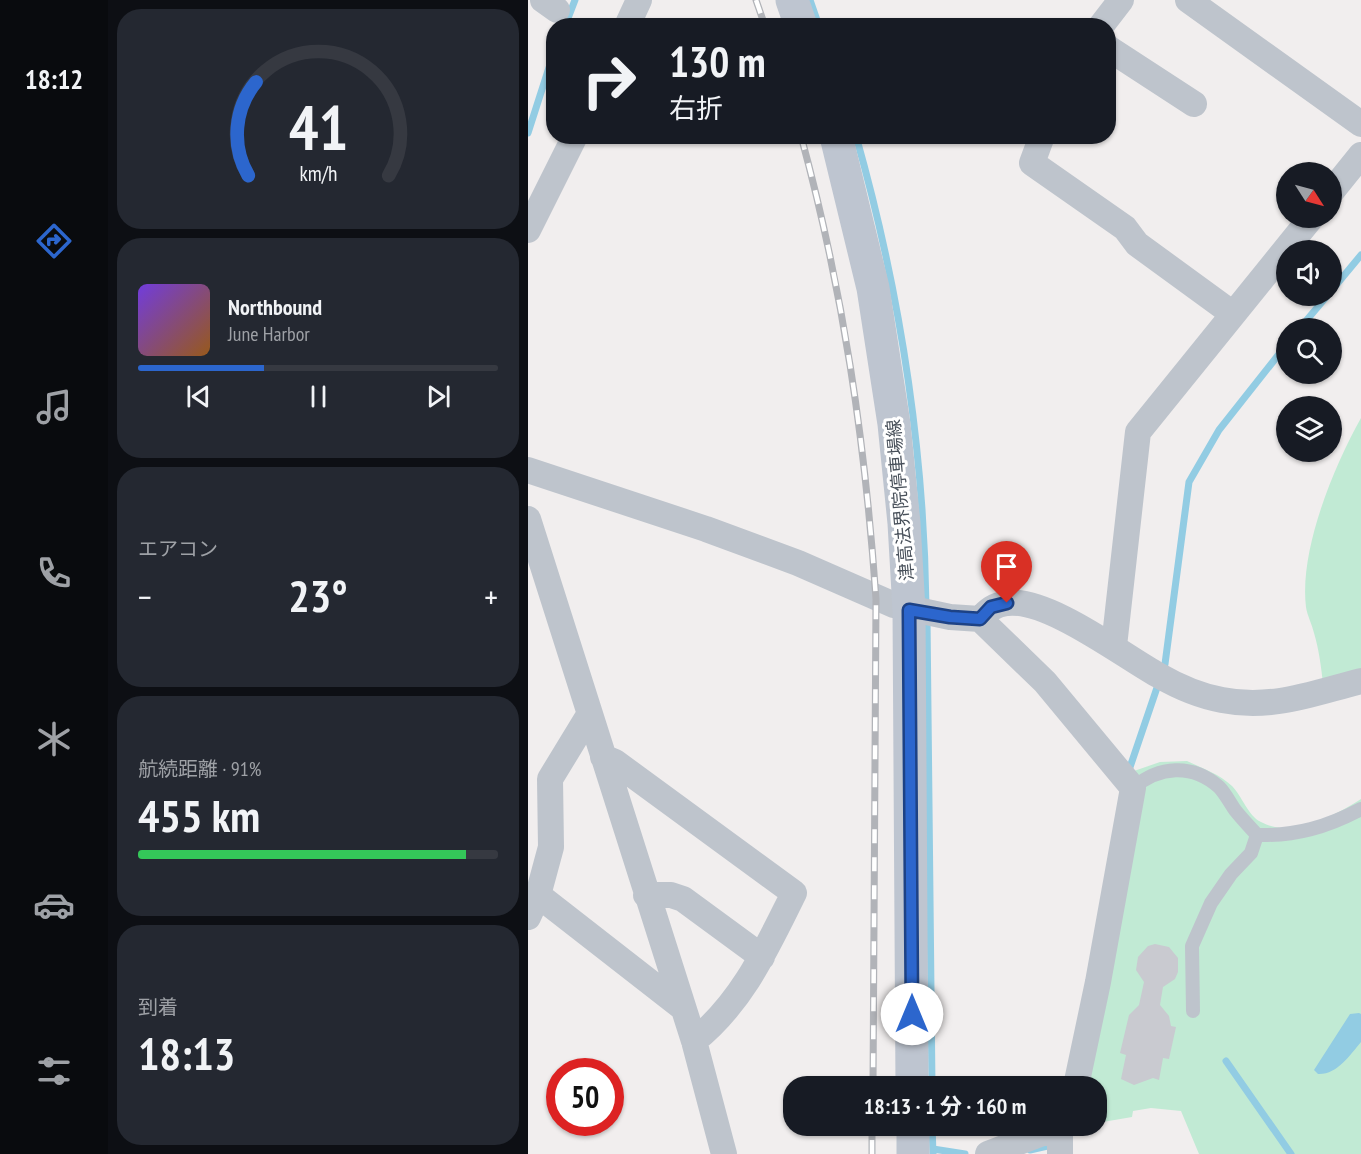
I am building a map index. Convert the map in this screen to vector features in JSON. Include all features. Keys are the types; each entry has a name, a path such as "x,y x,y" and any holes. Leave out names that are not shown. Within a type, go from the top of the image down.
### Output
{"main road":[{"path":"792,0 798,18"},
{"name":"津高法界院停車場線","path":"838,144 871,277 885,355 903,512 921,612 912,1076"},
{"path":"913,1136 913,1154"}],"street":[{"path":"631,18 639,0"},
{"path":"1107,18 1122,0"},
{"path":"1188,0 1361,124"},
{"path":"1116,53 1194,104"},
{"path":"528,230 571,144"},
{"path":"1039,144 1032,163 1125,228 1137,244 1233,314"},
{"path":"1342,179 1361,155"},
{"path":"1114,646 1138,432 1303,228"},
{"path":"528,470 706,529 798,563 876,599 921,612 980,619 1045,682 1129,782 1098,982 1078,1076"},
{"path":"528,519 694,1041 724,1154"},
{"path":"980,619 991,607 1019,603 1060,617 1114,646 1161,677 1220,700 1251,704 1281,702 1361,681"},
{"path":"589,714 550,779 551,847 533,906 683,1008"},
{"path":"603,758 615,762 794,893 762,957 736,998 713,1026 694,1041"},
{"path":"646,895 671,895 683,899 762,957"},
{"path":"993,1153 1036,1136"},
{"path":"1060,1154 1061,1136"}],"lane":[{"path":"1129,782 1167,771 1189,771 1204,777 1220,788 1257,835"},
{"path":"1257,835 1305,832 1333,824 1361,809"},
{"path":"1193,1011 1192,946 1210,903 1231,874 1251,853 1257,835"}],"green space":[{"path":"1361,418 1361,674 1323,683 1317,646 1307,613 1305,584 1313,535 1321,509"},
{"path":"1187,761 1210,772 1236,790 1256,819 1273,827 1299,827 1312,823 1361,799 1361,1154 1199,1154 1181,1111 1151,1108 1133,1111 1132,1117 1107,1121 1107,1076 1083,1076 1134,771 1160,762"}],"water":[{"path":"1350,1014 1361,1014 1361,1042 1337,1068 1318,1074 1314,1070"}],"building":[{"path":"1155,944 1169,947 1178,958 1178,972 1175,979 1163,987 1160,1005 1169,1016 1171,1026 1176,1027 1169,1059 1163,1058 1159,1080 1153,1078 1134,1085 1121,1079 1126,1055 1120,1053 1129,1015 1139,1005 1144,982 1136,970 1138,957 1148,946"}],"waterway":[{"path":"568,18 575,0"},
{"path":"810,0 816,18"},
{"path":"528,133 546,77"},
{"path":"858,144 885,251 906,369 920,488 926,606"},
{"path":"1342,278 1361,255"},
{"path":"1308,318 1319,306"},
{"path":"1128,773 1165,664 1189,482 1219,430 1276,358"},
{"path":"927,618 932,1076"},
{"path":"1226,1061 1291,1154"},
{"path":"932,1136 933,1154"},
{"path":"1030,1150 1053,1143"},
{"path":"933,1149 965,1154"}],"railway":[{"path":"756,0 762,18"},
{"path":"803,144 829,251 850,366 866,481 876,599 873,1076"},
{"path":"872,1136 872,1154"}],"route":[{"path":"912,1014 909,610 980,619 991,607 1007,603"}]}
